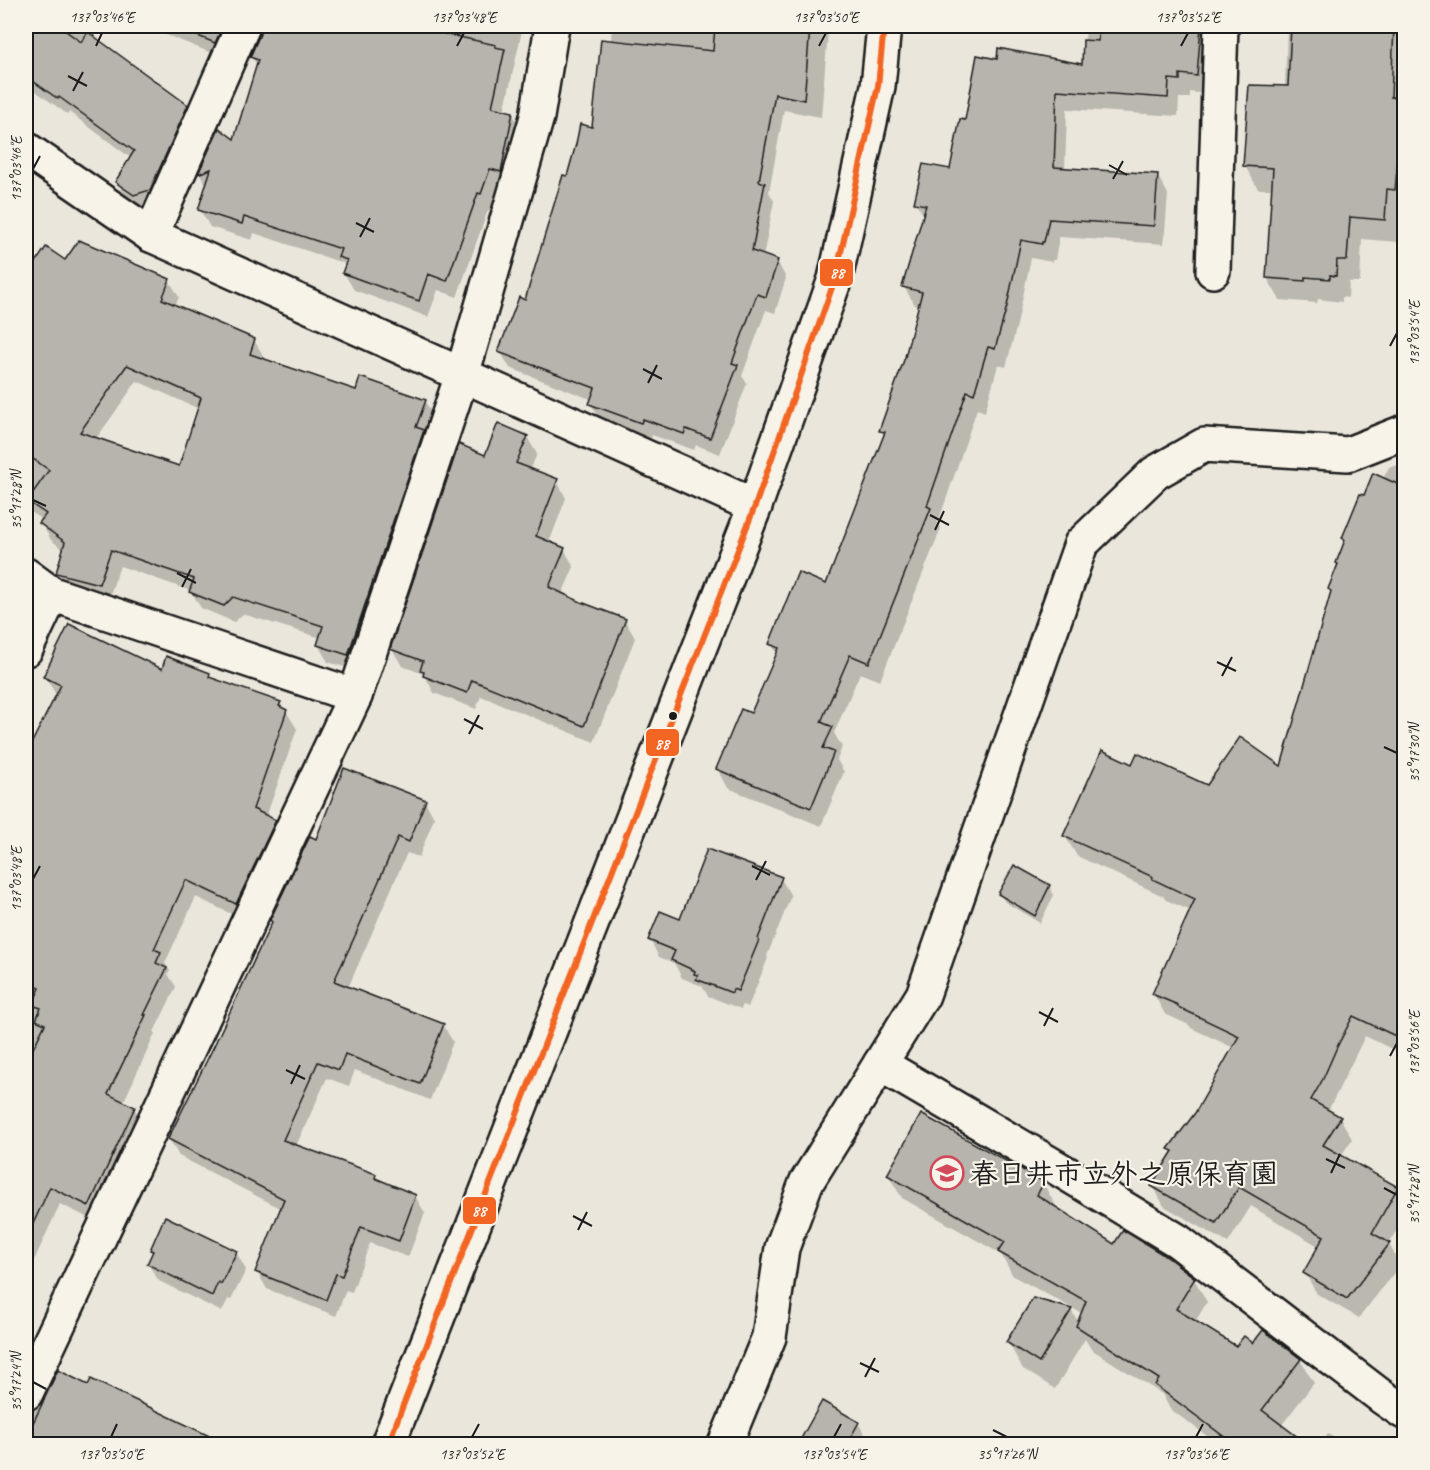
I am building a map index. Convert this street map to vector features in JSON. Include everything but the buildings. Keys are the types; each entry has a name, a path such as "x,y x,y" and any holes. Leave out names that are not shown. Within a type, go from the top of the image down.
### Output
{"street":[{"path":"151,235 243,26"},
{"path":"26,1393 355,696 462,375 537,117 552,26"},
{"path":"388,1444 755,506 835,279 878,86 884,26"},
{"path":"1213,271 1221,26"},
{"path":"26,149 151,235 755,506"},
{"path":"725,1444 769,1337 782,1248 806,1184 923,995 1081,544 1155,473 1204,445 1348,454 1404,432"},
{"path":"26,575 52,594 355,696"},
{"path":"26,649 52,594"},
{"path":"880,1064 1178,1241 1404,1412"}],"transit line":[{"name":"88","path":"388,1444 755,506 835,279 878,86 884,26"}],"place":[{"name":"春日井市立外之原保育園","path":"947,1173"}]}
